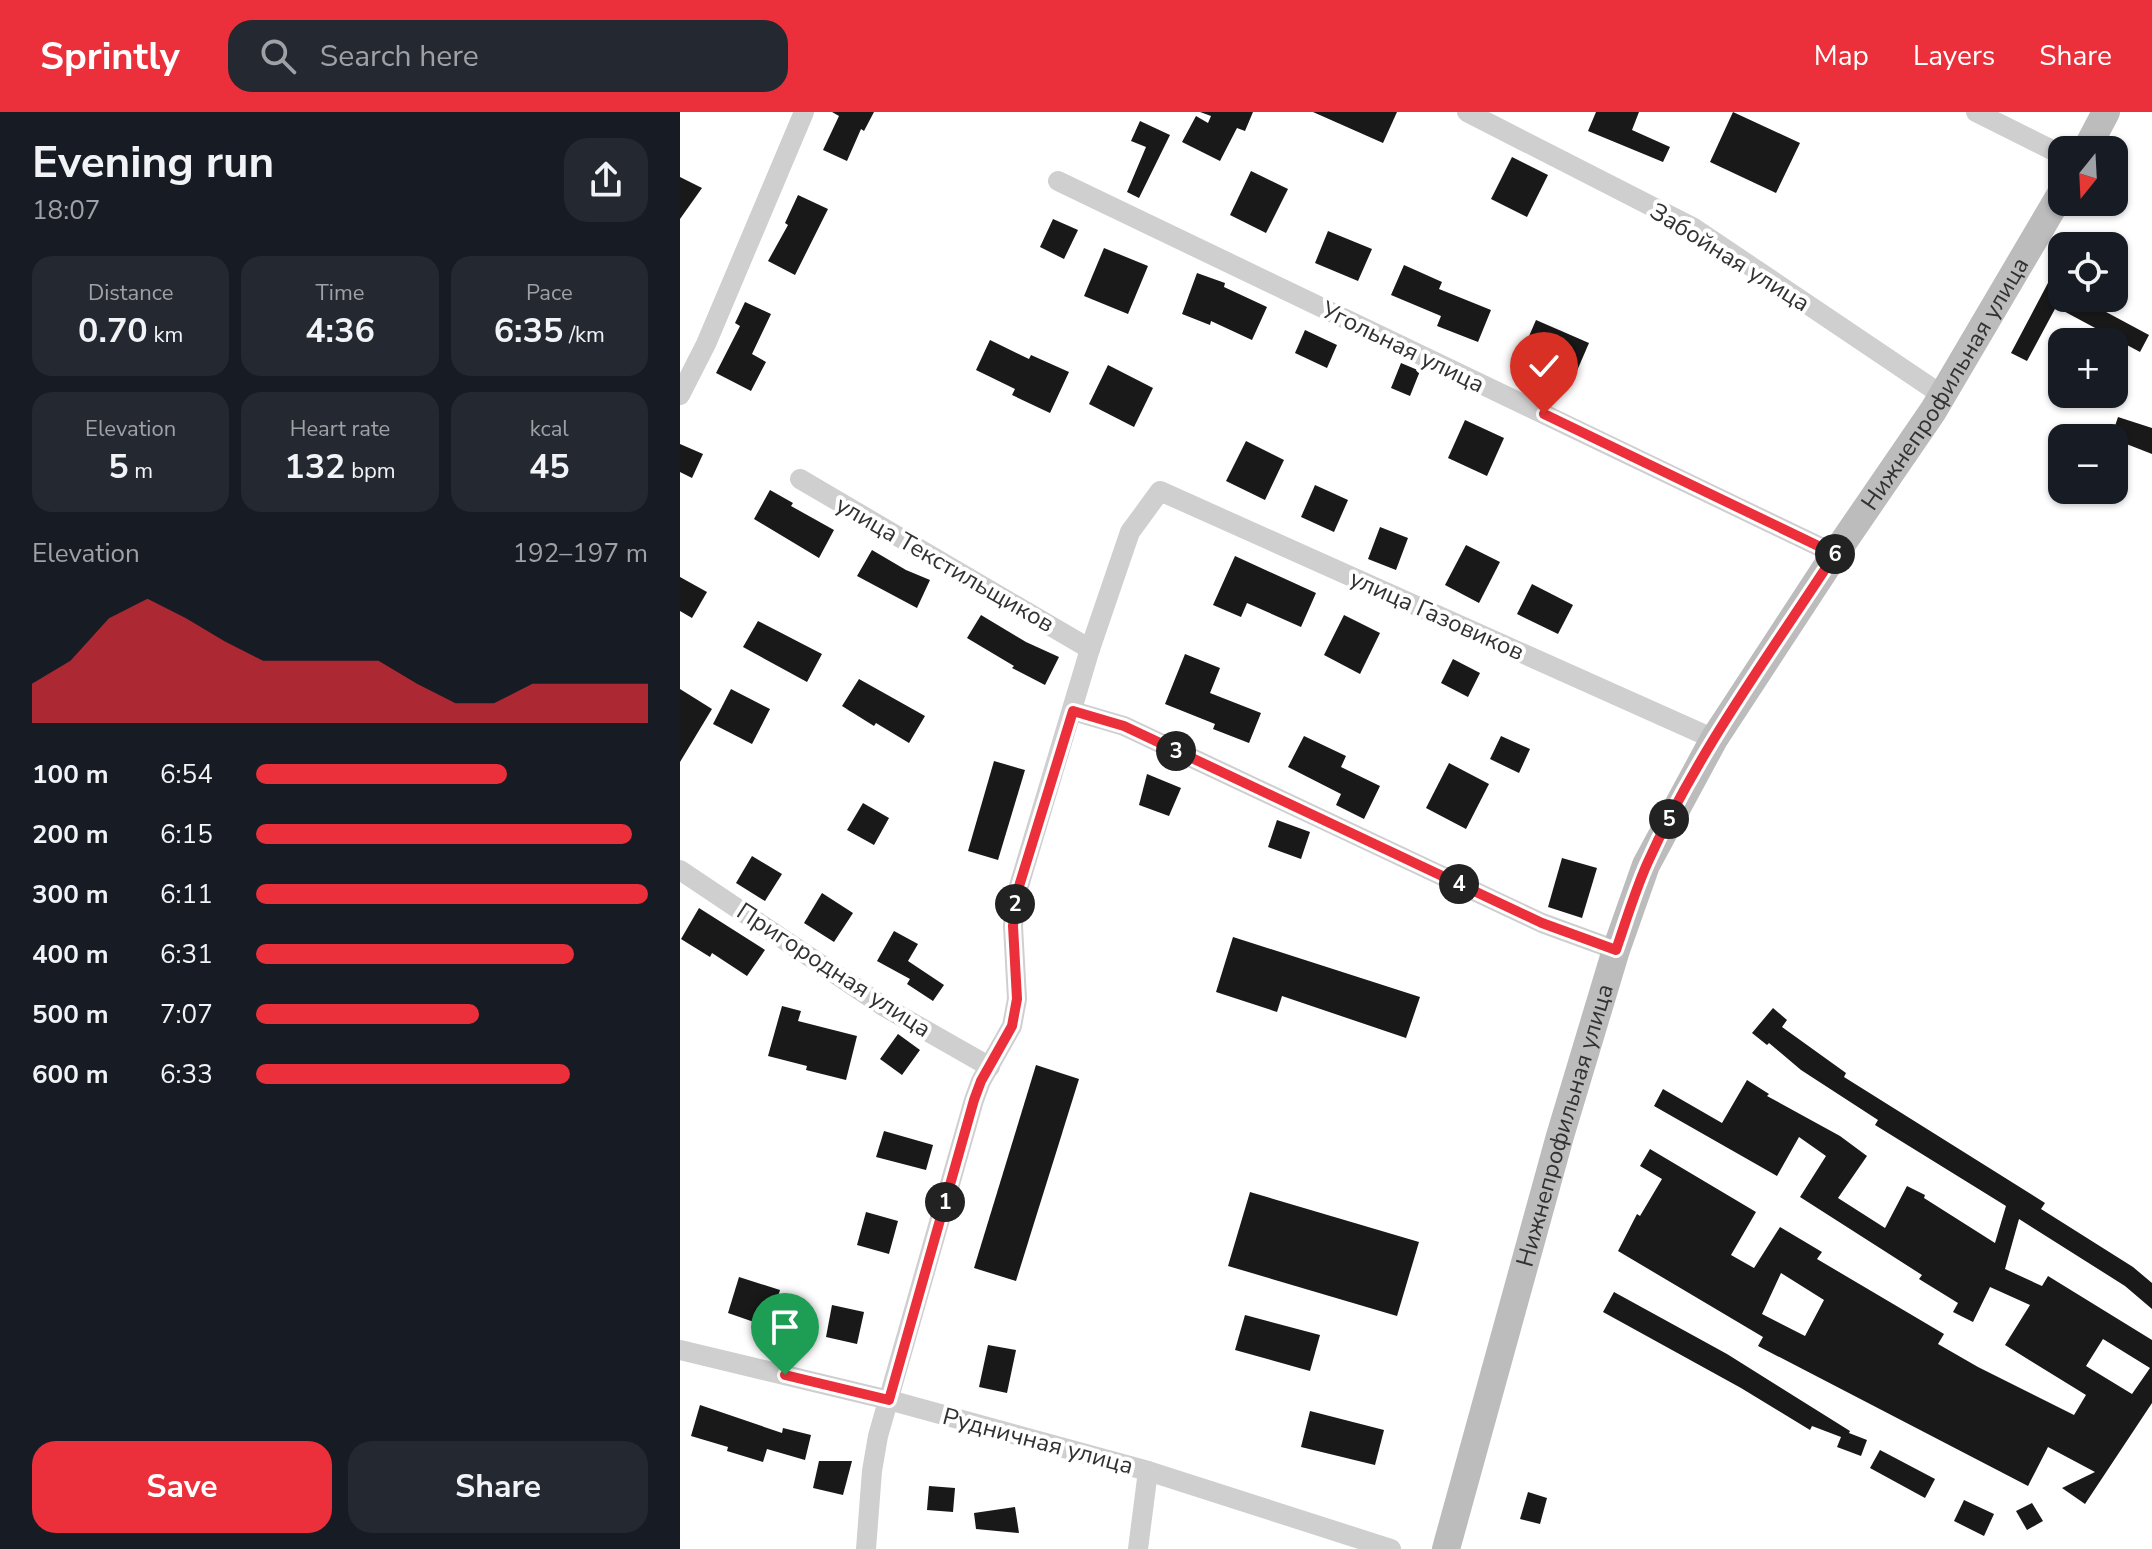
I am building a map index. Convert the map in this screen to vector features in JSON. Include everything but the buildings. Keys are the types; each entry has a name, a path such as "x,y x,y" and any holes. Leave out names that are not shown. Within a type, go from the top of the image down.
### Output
{"street":[{"path":"680,395 706,344 804,112"},
{"name":"Забойная улица","path":"1467,112 1694,228 1942,395"},
{"path":"1976,112 2048,148"},
{"path":"2093,136 2106,112"},
{"name":"Угольная улица","path":"1058,181 1835,554"},
{"name":"Нижнепрофильная улица","path":"1446,1549 1560,1136 1616,950 1646,865 1714,739 1942,395 2048,216"},
{"name":"улица Текстильщиков","path":"800,479 1090,649"},
{"name":"улица Газовиков","path":"1090,649 1130,532 1160,491 1714,739"},
{"path":"866,1549 878,1436 974,1100 1012,1026 1017,999 1013,926 1016,896 1090,649"},
{"path":"1073,711 1124,726 1542,923 1616,950"},
{"name":"Пригородная улица","path":"680,870 883,1006 990,1067"},
{"name":"Рудничная улица","path":"680,1350 889,1400 1148,1471 1391,1549"},
{"path":"1138,1549 1148,1471"}],"route":[{"path":"785,1375 889,1400 974,1100 981,1081 1012,1026 1017,999 1013,926 1016,896 1073,711 1124,726 1542,923 1616,950 1646,865 1668,821 1714,739 1835,554 1544,414"}]}
